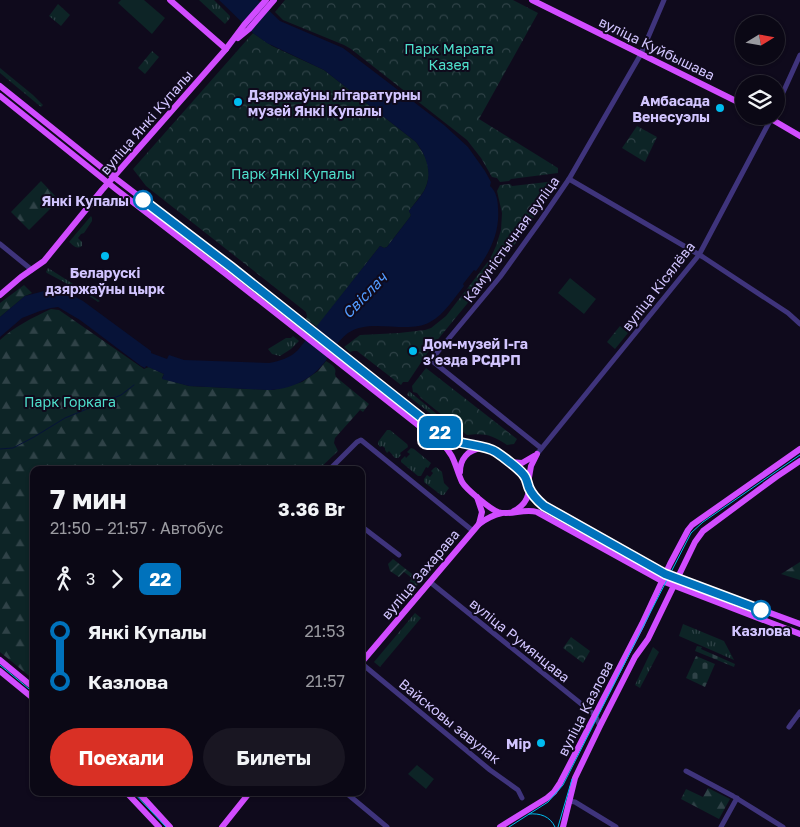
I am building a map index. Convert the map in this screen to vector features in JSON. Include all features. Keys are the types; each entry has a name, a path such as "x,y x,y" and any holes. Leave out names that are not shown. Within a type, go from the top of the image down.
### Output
{"main road":[{"path":"170,0 226,49"},
{"name":"вуліца Янкі Купалы","path":"0,294 44,262 108,183 266,4 274,0"},
{"name":"вуліца Куйбышава","path":"533,0 735,101"},
{"path":"0,86 447,438 456,442 495,451 522,472 535,497 544,506 665,574 800,624"},
{"path":"0,96 446,448 453,457 463,484 496,511 507,513 518,509 525,503 528,494 529,471 539,451"},
{"path":"783,125 800,136"},
{"path":"460,475 460,467 464,457 472,450 483,448"},
{"name":"вуліца Казлова","path":"500,827 547,798 560,783 688,530 692,525 800,450"},
{"path":"508,462 522,463 529,460 539,451"},
{"name":"вуліца Казлова","path":"562,827 575,778 635,657 648,639 676,579 699,536 800,461"},
{"path":"740,492 745,500"},
{"path":"476,496 482,512 479,524"},
{"path":"479,524 491,516 529,511 537,512 662,582 800,634"},
{"name":"вуліца Захарава","path":"365,658 479,524"},
{"path":"0,660 30,685"},
{"path":"0,671 30,696"},
{"path":"130,796 158,827"},
{"path":"142,796 170,827"},
{"path":"222,827 247,796"},
{"path":"509,827 513,818"}],"street":[{"name":"Камуністычная вуліца","path":"539,451 431,360 500,277 569,179 641,54 664,0"},
{"path":"785,88 800,55"},
{"name":"вуліца Кісялёва","path":"539,451 699,255 766,125"},
{"path":"569,179 699,255 788,313 800,324"},
{"path":"0,244 32,270"},
{"path":"332,466 359,440 362,440 473,531"},
{"path":"365,529 399,555"},
{"name":"вуліца Румянцава","path":"430,582 596,715"},
{"name":"Вайсковы завулак","path":"365,666 490,770 518,790 529,809"},
{"path":"790,727 800,712"},
{"path":"596,715 600,726"},
{"path":"686,771 737,798 783,827"},
{"path":"350,796 387,827"},
{"path":"721,827 737,798"},
{"path":"569,801 575,802 616,827"}],"green space":[{"path":"121,0 144,0 165,18 152,34 118,3"},
{"path":"199,0 214,0 230,18 225,24"},
{"name":"Парк Марата Казея","path":"285,0 513,0 538,13 479,119 558,168 558,173 500,182 497,178 492,177 481,158 467,140 351,49 283,20 275,12"},
{"path":"58,4 70,15 61,26 49,16"},
{"name":"Парк Янкі Купалы","path":"253,33 272,46 324,70 416,142 425,156 428,165 429,175 427,184 409,211 410,217 387,247 380,246 317,327 306,319 306,312 146,186 133,169"},
{"path":"152,51 159,57 145,74 138,68"},
{"path":"0,68 43,105 41,107 0,73"},
{"path":"637,126 657,137 645,162 622,148"},
{"path":"41,181 59,200 29,230 11,212"},
{"path":"556,181 556,186 508,254 430,349 408,382 403,382 401,385 357,351 350,352 344,347 360,335 399,333 431,328 446,316 490,259 501,230 502,213 497,191 500,185 510,184 512,186"},
{"path":"91,216 92,221 78,238 82,242 82,246 75,247 69,242"},
{"path":"48,268 100,301 98,302 47,273"},
{"path":"570,278 596,299 584,314 558,293"},
{"path":"24,285 32,293 25,296 0,317 0,303"},
{"name":"Парк Горкага","path":"51,309 59,310 144,369 149,367 164,374 162,378 189,386 273,390 302,382 318,371 326,361 335,368 336,377 369,404 363,412 360,410 335,438 334,443 338,451 322,466 30,466 30,677 0,652 0,340 30,319"},
{"path":"620,326 628,333 615,349 607,342"},
{"path":"293,336 299,341 280,356 272,354 268,349 286,338"},
{"path":"426,368 517,439 514,444 507,445 497,439 479,434 467,435 417,393 413,392 412,386"},
{"path":"409,391 438,415 435,417 407,395"},
{"path":"387,430 390,430 407,444 408,447 400,453 401,455 398,458 395,458 389,451 387,453 385,448 380,447 378,444"},
{"path":"411,448 431,463 428,468 426,467 421,476 418,476 401,462 405,456 406,458 410,454 407,452"},
{"path":"436,467 442,472 444,483 449,488 444,495 441,495 424,482 427,475 430,477 433,473 431,471"},
{"path":"393,559 421,581 414,589 408,584 412,578 404,572 399,577 390,571 388,564"},
{"path":"800,562 800,580 781,574"},
{"path":"415,613 421,618 380,667 374,662"},
{"path":"683,624 724,641 734,660 679,636"},
{"path":"571,637 590,651 583,663 563,648"},
{"path":"697,646 735,664 734,667 695,651"},
{"path":"653,647 659,652 640,688 635,685"},
{"path":"696,656 715,664 705,687 686,678"},
{"path":"417,765 434,779 426,789 408,774"},
{"path":"708,788 730,799 719,819 681,799 686,789 703,797"}],"water":[{"name":"Свіслач","path":"219,0 258,0 280,21 343,48 444,125 468,147 491,182 490,186 498,202 496,234 481,264 463,284 464,286 445,310 435,319 421,326 367,326 357,328 341,340 313,374 299,383 275,390 189,386 162,379 164,374 146,366 145,368 141,366 80,320 58,307 22,318 0,337 0,317 25,296 48,290 49,288 68,293 83,301 151,351 151,353 167,359 169,355 184,360 269,363 277,361 288,357 298,350 380,246 387,247 410,217 409,211 423,192 428,177 425,158 416,142 324,70 267,43 253,33"}],"waterway":[{"path":"0,449 13,448 65,418 121,395 134,385"}],"tram line":[{"path":"509,827 548,802 563,785 691,533 703,522 800,455"},
{"path":"0,665 30,690"},
{"path":"558,827 572,779"},
{"path":"137,796 166,827"},
{"path":"529,814 544,816 555,827"}],"bus line":[{"name":"22","path":"143,200 447,438 456,442 495,451 522,472 532,492 544,506 665,574 761,610"}],"place":[{"name":"Дзяржаўны літаратурны музей Янкі Купалы","path":"238,102"},
{"name":"Амбасада Венесуэлы","path":"720,108"},
{"name":"Янкі Купалы","path":"143,200"},
{"name":"Беларускі дзяржаўны цырк","path":"105,256"},
{"name":"Дом-музей I-га зʼезда РСДРП","path":"413,351"},
{"name":"Казлова","path":"761,610"},
{"name":"Мір","path":"541,743"}]}
